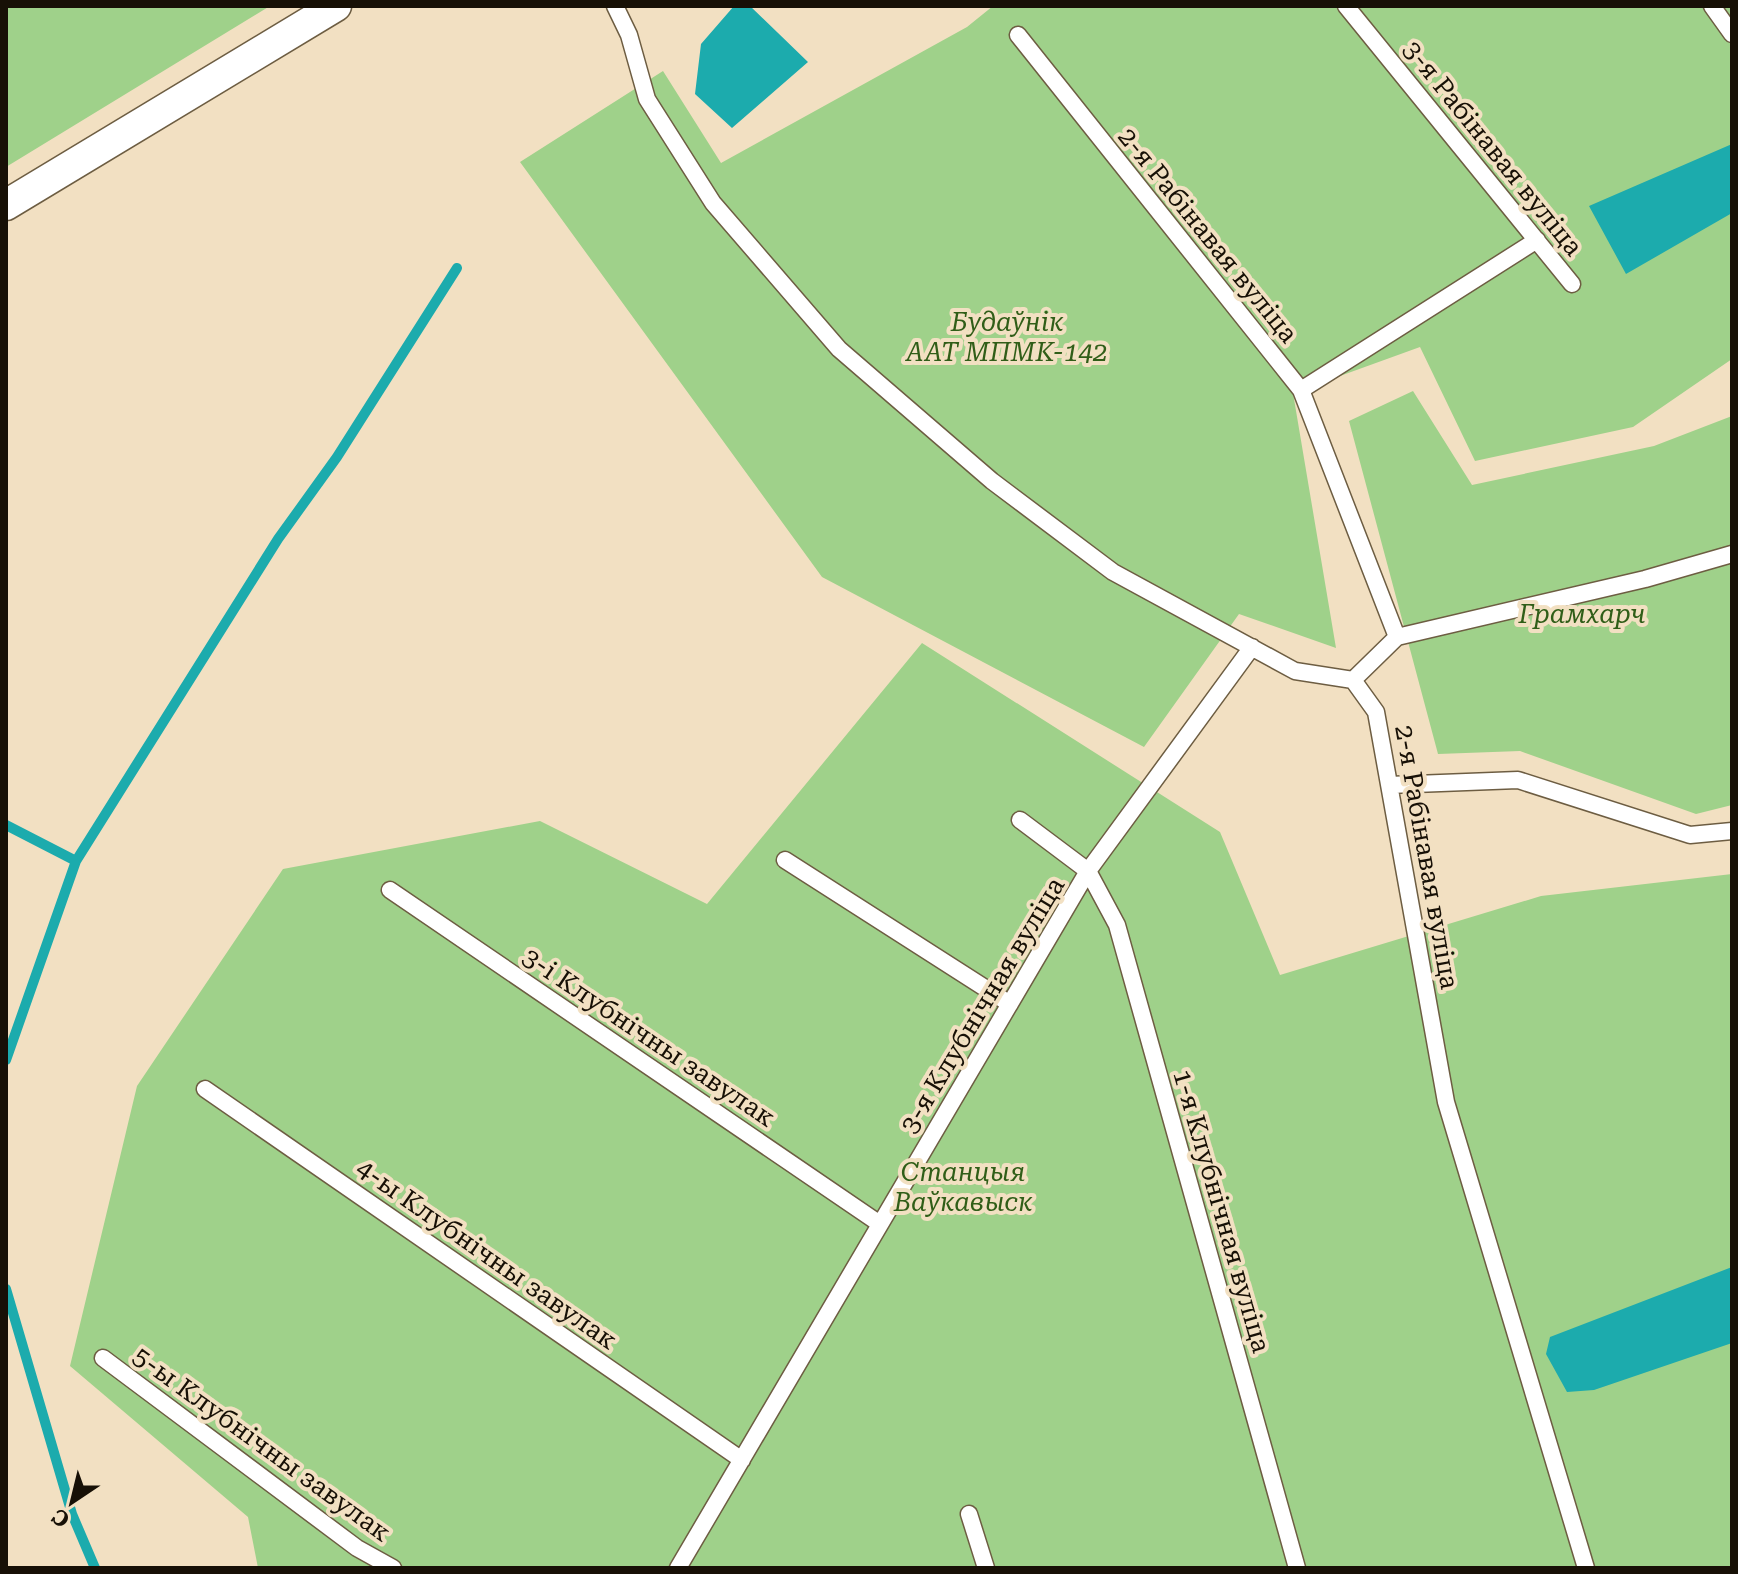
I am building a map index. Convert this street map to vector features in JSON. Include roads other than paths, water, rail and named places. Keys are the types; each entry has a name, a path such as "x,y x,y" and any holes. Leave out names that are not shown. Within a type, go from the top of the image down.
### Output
{"street":[{"path":"6,205 336,6"}],"lane":[{"path":"615,6 629,35 647,99 713,203 839,349 992,481 1113,572 1295,671 1353,680 1397,637 1645,579 1732,554"},
{"name":"3-я Рабінавая вуліца","path":"1346,6 1572,284"},
{"path":"1712,6 1732,34"},
{"name":"2-я Рабінавая вуліца","path":"1018,35 1301,390 1397,637"},
{"path":"1301,390 1537,240"},
{"name":"3-я Клубнічная вуліца","path":"678,1568 1088,871 1252,647"},
{"name":"2-я Рабінавая вуліца","path":"1353,680 1376,712 1446,1102 1586,1568"},
{"path":"1389,785 1518,780 1690,835 1732,831"},
{"path":"1020,820 1088,871"},
{"path":"785,860 1010,1004"},
{"name":"1-я Клубнічная вуліца","path":"1088,871 1117,925 1297,1568"},
{"name":"3-і Клубнічны завулак","path":"390,890 880,1224"},
{"name":"4-ы Клубнічны завулак","path":"205,1089 742,1460"},
{"name":"5-ы Клубнічны завулак","path":"103,1358 357,1548 393,1568"},
{"path":"969,1514 986,1568"}],"water":[{"path":"734,6 750,6 808,62 732,128 695,94 701,44"},
{"path":"1732,144 1732,213 1626,274 1589,206"},
{"path":"1732,1267 1732,1343 1594,1390 1567,1392 1546,1354 1550,1337"}],"waterway":[{"path":"6,1060 76,861 278,539 337,457 457,268"},
{"path":"6,825 76,861"},
{"path":"6,1289 72,1514 95,1568"}],"park label":[{"name":"Будаўнік ААТ МПМК-142","path":"1007,337"},
{"name":"Грамхарч","path":"1582,614"},
{"name":"Станцыя Ваўкавыск","path":"963,1187"}]}
